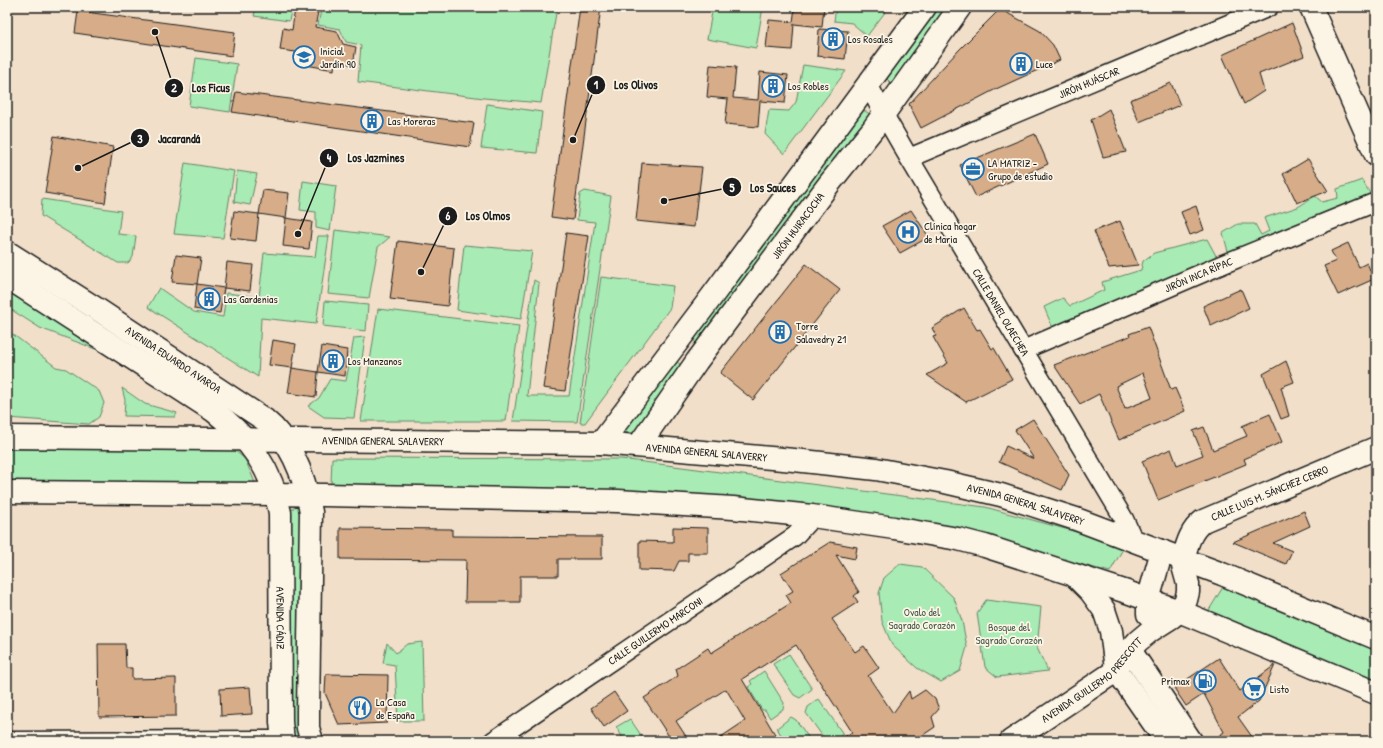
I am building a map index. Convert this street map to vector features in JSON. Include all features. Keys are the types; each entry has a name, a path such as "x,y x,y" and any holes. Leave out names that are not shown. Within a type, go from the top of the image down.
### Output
{"main road":[{"path":"601,443 925,7"},
{"name":"JIRÓN HUIRACOCHA","path":"639,446 697,361 829,184 873,129 960,7"},
{"path":"1311,7 1376,155"},
{"name":"AVENIDA EDUARDO AVAROA","path":"7,252 100,311 265,420 284,440 299,467 308,495"},
{"name":"AVENIDA EDUARDO AVAROA","path":"7,277 214,411 233,426 246,440 264,467 276,494"},
{"path":"88,329 100,311"},
{"path":"676,344 697,361"},
{"name":"AVENIDA GENERAL SALAVERRY","path":"7,437 601,443 794,460 876,469 945,482 1001,495 1076,519 1183,559 1376,638"},
{"name":"CALLE LUIS M. SÁNCHEZ CERRO","path":"1183,559 1193,532 1203,521 1376,448"},
{"path":"7,492 276,494 618,500 733,508 812,516 894,528 958,539 985,546 1148,600 1179,611 1376,693"},
{"name":"AVENIDA CÁDIZ","path":"276,494 281,521 281,722 283,741"},
{"path":"308,495 311,520 308,720 309,734 312,741"},
{"name":"AVENIDA GUILLERMO PRESCOTT","path":"1150,631 1148,600 1162,551"},
{"name":"AVENIDA GUILLERMO PRESCOTT","path":"1011,741 1111,674 1130,650 1150,631 1179,611 1186,600 1188,592 1183,559"},
{"path":"1075,576 1091,592 1104,610 1111,631 1116,669 1166,741"},
{"path":"1130,650 1191,741"}],"street":[{"name":"JIRÓN HUÁSCAR","path":"909,158 1269,7"},
{"name":"CALLE DANIEL OLAECHEA","path":"868,84 909,158 1124,519 1134,541"},
{"name":"JIRÓN INCA RÍPAC","path":"1022,350 1221,264 1376,202"},
{"name":"CALLE GUILLERMO MARCONI","path":"493,741 795,536 812,516"},
{"path":"7,741 283,741"}],"green space":[{"path":"256,7 292,7 289,21 254,16"},
{"path":"303,7 557,7 541,103 484,98 358,82 361,45 346,42 340,29 318,25 321,10"},
{"path":"713,7 763,7 756,48 707,39"},
{"path":"836,7 889,7 867,36 852,23 834,21"},
{"path":"932,7 951,7 893,85 883,75"},
{"path":"196,58 237,64 230,112 189,106"},
{"path":"803,65 846,71 784,154 765,134 769,110 789,111 796,102"},
{"path":"487,104 542,112 537,153 481,148"},
{"path":"860,108 873,116 700,347 690,337"},
{"path":"185,163 234,171 223,238 174,234"},
{"path":"237,171 257,174 250,205 234,202"},
{"path":"1362,180 1371,195 1229,255 1223,233 1238,224 1255,224 1261,235 1269,231 1264,218 1298,207 1315,196 1322,202 1338,198 1337,189"},
{"path":"303,181 336,186 330,231 316,228 316,212 300,210"},
{"path":"585,191 611,196 577,422 513,421 534,280 539,283 527,396 569,396 595,222 577,220 580,194"},
{"path":"42,199 121,211 118,234 136,236 133,257 128,263 118,263 41,216"},
{"path":"335,230 390,237 378,247 369,298 328,294"},
{"path":"318,236 329,236 316,324 261,318 258,377 148,307 159,288 194,312 223,317 226,293 259,297 264,253 315,257"},
{"path":"1207,239 1221,265 1054,331 1044,307 1063,298 1070,306 1104,290 1102,282 1141,270 1143,261 1154,253"},
{"path":"464,245 532,251 521,319 457,310"},
{"path":"601,277 673,286 670,308 585,423 580,423"},
{"path":"7,288 147,377 144,380 98,350 40,328 7,307"},
{"path":"325,301 368,305 366,331 323,326"},
{"path":"378,309 519,326 506,421 361,421"},
{"path":"7,330 56,367 66,369 99,391 104,403 99,417 89,424 7,418"},
{"path":"365,337 354,418 324,417 308,406 319,398 330,379 346,381 354,338"},
{"path":"676,361 686,369 637,433 621,432"},
{"path":"122,388 145,404 177,413 175,417 124,416 125,400"},
{"path":"7,449 233,449 245,459 256,485 7,486"},
{"path":"332,458 621,459 985,507 1102,539 1124,547 1110,572 970,535 621,494 331,484"},
{"path":"296,505 302,505 305,741 293,741 290,724 291,511"},
{"name":"Ovalo del Sagrado Corazón","path":"900,564 922,567 954,598 962,621 967,647 960,671 941,682 917,668 892,645 882,621 879,593 884,578"},
{"path":"1223,587 1376,648 1376,683 1206,615"},
{"name":"Bosque del Sagrado Corazón","path":"986,600 1041,607 1037,648 1048,671 997,677 985,667 977,613"},
{"path":"422,642 424,721 398,721 395,665 383,663 387,643 396,653 407,644"},
{"path":"789,654 812,689 800,698 794,695 773,664"},
{"path":"764,671 784,703 783,709 770,718 765,710 762,710 748,687 752,684 750,681"},
{"path":"819,699 843,734 833,741 826,741 806,713 808,707"},
{"path":"791,717 796,720 811,741 780,741 781,735 777,728"},
{"path":"630,719 645,741 625,741 616,727"}],"building":[{"path":"580,7 601,7 573,220 551,217"},
{"name":"Los Rosales","path":"795,7 824,7 822,27 794,24 792,50 766,48 769,20 793,22"},
{"path":"295,8 318,12 315,27 337,31 343,44 356,47 353,65 335,61 334,70 295,63 296,52 280,50 283,28 292,30"},
{"path":"1000,9 1040,31 1053,45 1060,60 996,89 921,128 909,104 959,50"},
{"path":"78,11 235,32 232,56 75,33"},
{"path":"1292,23 1304,56 1259,74 1264,91 1244,104 1222,55"},
{"path":"819,29 848,31 845,59 817,56"},
{"name":"Los Robles","path":"710,65 736,67 733,98 758,100 760,72 788,75 785,103 760,101 758,127 725,124 728,99 707,97"},
{"path":"1171,83 1180,105 1139,122 1130,100"},
{"name":"Las Moreras","path":"236,92 474,123 470,147 232,112"},
{"path":"1109,109 1126,152 1103,157 1091,120"},
{"path":"1035,134 1048,164 976,197 960,165"},
{"path":"54,136 113,147 105,203 45,193"},
{"path":"1308,159 1328,191 1297,203 1283,174"},
{"path":"642,163 702,167 694,227 636,221"},
{"path":"263,190 289,193 286,218 259,214"},
{"path":"1196,206 1204,230 1190,235 1181,212"},
{"path":"911,210 929,237 900,253 882,226"},
{"path":"234,211 259,214 256,241 230,238"},
{"path":"286,218 312,222 309,249 283,246"},
{"path":"1120,221 1138,265 1109,268 1094,231"},
{"path":"566,233 589,236 565,391 543,388"},
{"path":"398,241 454,248 448,306 390,299"},
{"path":"1348,243 1359,267 1367,263 1374,279 1338,295 1324,266 1336,261 1331,251"},
{"name":"Las Gardenias","path":"176,255 201,258 197,284 172,282"},
{"name":"Las Gardenias","path":"227,262 253,265 250,291 224,288"},
{"name":"Torre Salavedry 21","path":"806,264 840,290 753,400 720,373"},
{"name":"Las Gardenias","path":"197,284 224,288 220,313 194,309"},
{"path":"1241,289 1249,308 1211,326 1203,306"},
{"path":"964,308 977,330 980,329 992,349 994,348 1012,379 966,402 927,375 948,363 933,337 936,336 932,328"},
{"path":"1148,327 1171,390 1175,388 1185,411 1119,440 1099,394 1080,404 1054,365 1130,336 1129,334","holes":["1143,373 1152,398 1125,409 1116,386"]},
{"path":"273,340 296,344 292,368 269,365"},
{"name":"Los Manzanos","path":"322,346 347,350 345,376 318,372"},
{"path":"1286,361 1294,382 1281,387 1289,416 1281,419 1263,374"},
{"name":"Los Manzanos","path":"292,368 318,372 316,397 288,393"},
{"path":"1270,414 1282,442 1244,459 1246,464 1158,500 1142,461 1171,449 1177,465 1203,455 1193,431 1204,427 1213,450 1247,436 1242,426"},
{"path":"1033,419 1069,475 1062,490 999,462 1006,446 1034,459 1015,430"},
{"path":"1304,511 1310,526 1273,543 1292,551 1286,564 1233,542"},
{"path":"673,527 708,528 708,553 688,553 688,561 679,561 674,571 639,570 639,541 673,542"},
{"path":"340,528 452,529 452,536 602,537 602,559 558,559 558,576 520,576 520,602 465,602 466,560 340,559"},
{"path":"830,542 857,547 855,559 836,555 859,592 854,596 858,602 832,619 855,652 864,646 879,668 868,676 893,713 909,691 911,699 925,690 935,699 939,709 932,717 935,727 914,741 838,741 852,732 796,645 742,679 779,741 715,741 745,721 726,689 676,721 689,741 672,741 644,698 678,676 676,669 708,648 711,653 791,603 786,595 793,591 781,573"},
{"path":"98,644 125,644 126,668 132,668 132,679 176,678 176,716 99,717"},
{"path":"1219,658 1240,691 1275,665 1259,701 1238,717 1255,741 1212,741 1224,732 1204,694 1186,706 1174,688"},
{"name":"La Casa de España","path":"326,674 388,675 387,723 339,725 325,693"},
{"path":"250,687 252,714 221,716 220,689"},
{"path":"614,692 627,711 604,727 591,708"}],"place":[{"name":"Los Ficus","path":"155,32"},
{"name":"Los Rosales","path":"833,39"},
{"name":"Inicial Jardín 90","path":"304,57"},
{"name":"Luce","path":"1021,64"},
{"name":"Los Robles","path":"773,86"},
{"name":"Las Moreras","path":"372,121"},
{"name":"Los Olivos","path":"573,140"},
{"name":"Jacarandá","path":"78,168"},
{"name":"LA MATRIZ - Grupo de estudio","path":"973,169"},
{"name":"Los Sauces","path":"664,201"},
{"name":"Clínica hogar de Maria","path":"908,232"},
{"name":"Los Jazmines","path":"298,234"},
{"name":"Los Olmos","path":"421,272"},
{"name":"Las Gardenias","path":"209,299"},
{"name":"Torre Salavedry 21","path":"780,332"},
{"name":"Los Manzanos","path":"333,361"},
{"name":"Primax","path":"1205,681"},
{"name":"Listo","path":"1254,689"},
{"name":"La Casa de España","path":"360,708"}]}
